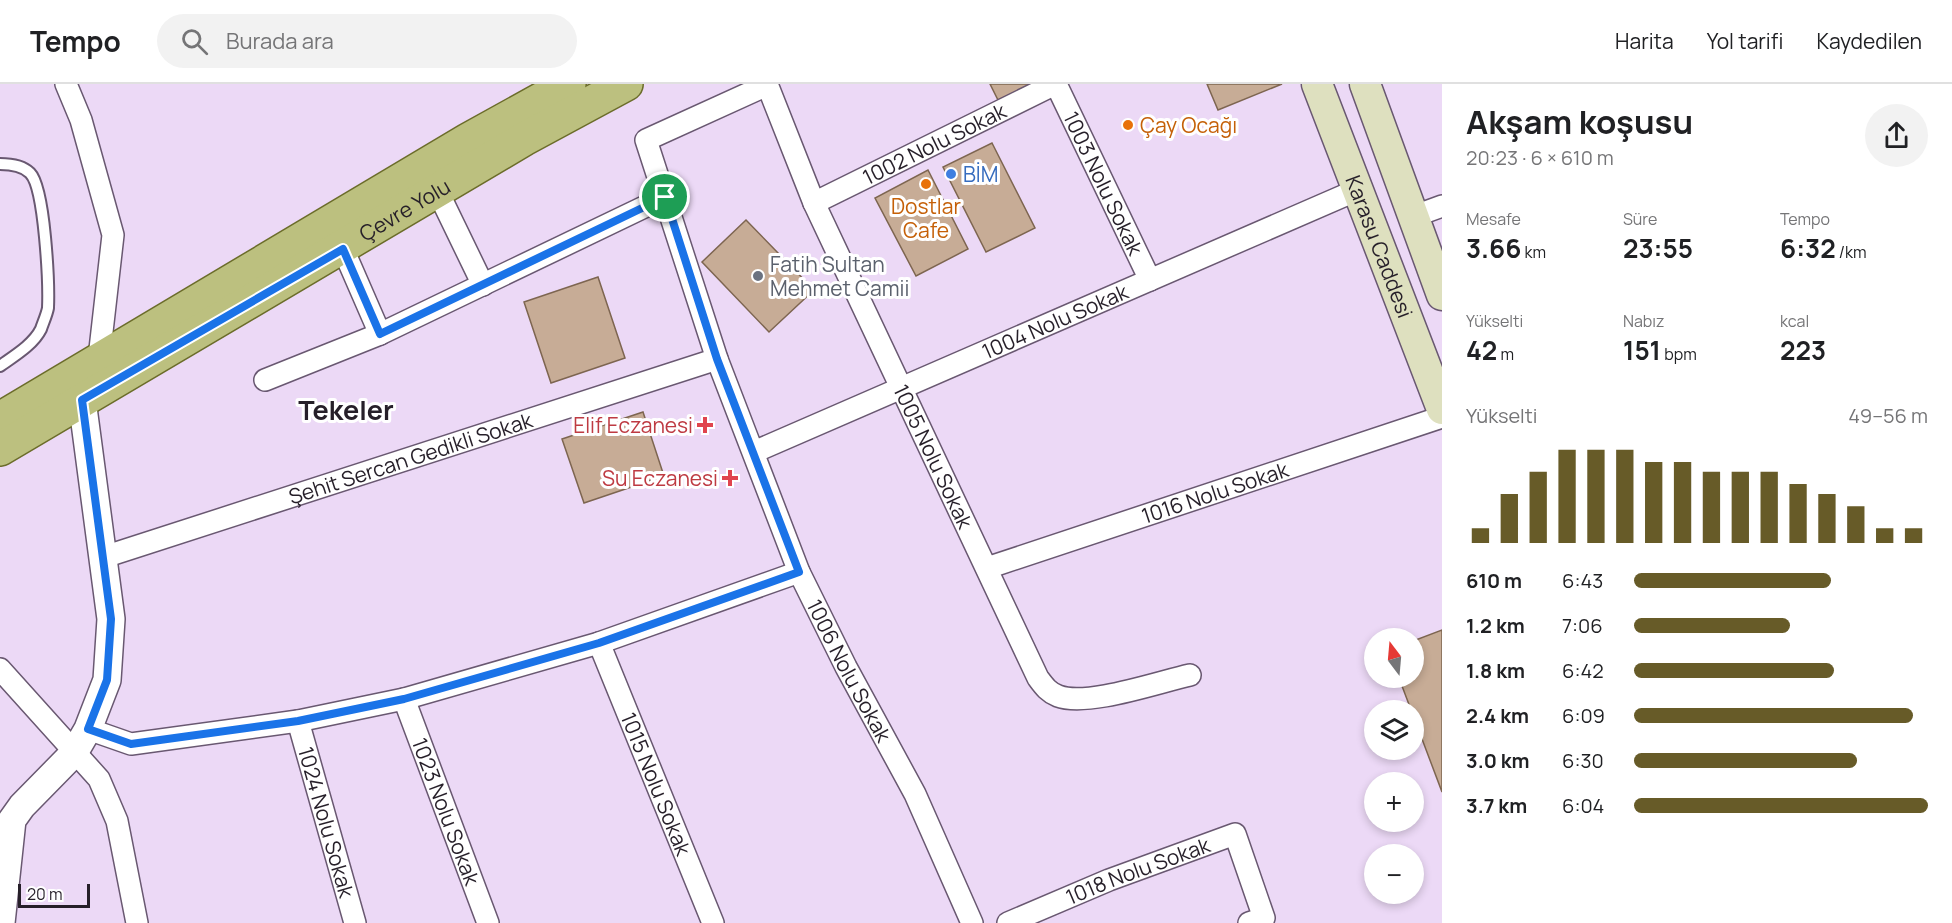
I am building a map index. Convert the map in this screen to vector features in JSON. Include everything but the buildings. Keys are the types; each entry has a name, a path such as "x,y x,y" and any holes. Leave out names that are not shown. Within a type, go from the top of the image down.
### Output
{"main road":[{"name":"Çevre Yolu","path":"0,419 458,146 569,84"},
{"name":"Çevre Yolu","path":"0,449 343,249 437,190 626,84"},
{"name":"Karasu Caddesi","path":"1317,84 1442,409"},
{"name":"Karasu Caddesi","path":"1365,84 1442,295"}],"street":[{"path":"1,923 6,821 74,753 88,729 107,680 111,619 82,400 99,358 113,235 81,120 66,84"},
{"name":"1002 Nolu Sokak","path":"814,203 1055,84"},
{"name":"1003 Nolu Sokak","path":"1055,84 1150,280"},
{"name":"1005 Nolu Sokak","path":"767,85 814,203 1038,678 1047,690 1057,696 1071,699 1091,698 1190,675"},
{"name":"1006 Nolu Sokak","path":"767,85 646,140 717,359 799,572 846,666 915,794 972,923"},
{"path":"437,190 483,285"},
{"name":"1004 Nolu Sokak","path":"754,452 1357,190"},
{"path":"265,380 380,334 665,197"},
{"path":"1413,217 1442,206"},
{"path":"343,249 380,334"},
{"name":"Şehit Sercan Gedikli Sokak","path":"104,557 717,359"},
{"name":"1016 Nolu Sokak","path":"987,568 1442,417"},
{"path":"88,729 131,744 298,721 404,699 599,643 799,572"},
{"name":"1015 Nolu Sokak","path":"599,643 713,923"},
{"path":"0,669 99,779 117,821 136,923"},
{"name":"1023 Nolu Sokak","path":"404,699 488,923"},
{"name":"1024 Nolu Sokak","path":"298,721 355,923"},
{"name":"1018 Nolu Sokak","path":"1008,923 1108,880 1236,834 1257,920"}],"lane":[{"path":"0,164 13,164 30,173 36,183 42,203 48,310 40,332 28,345 0,366"}],"place":[{"name":"Çay Ocağı","path":"1128,125"},
{"name":"BİM","path":"951,174"},
{"name":"Dostlar Cafe","path":"926,184"},
{"name":"Fatih Sultan Mehmet Camii","path":"758,276"},
{"name":"Elif Eczanesi","path":"705,425"},
{"name":"Su Eczanesi","path":"730,478"}],"district":[{"name":"Tekeler","path":"346,409"}],"route":[{"path":"665,197 717,359 799,572 599,643 404,699 298,721 131,744 88,729 107,680 111,619 82,400 343,249 380,334 665,197"}]}
